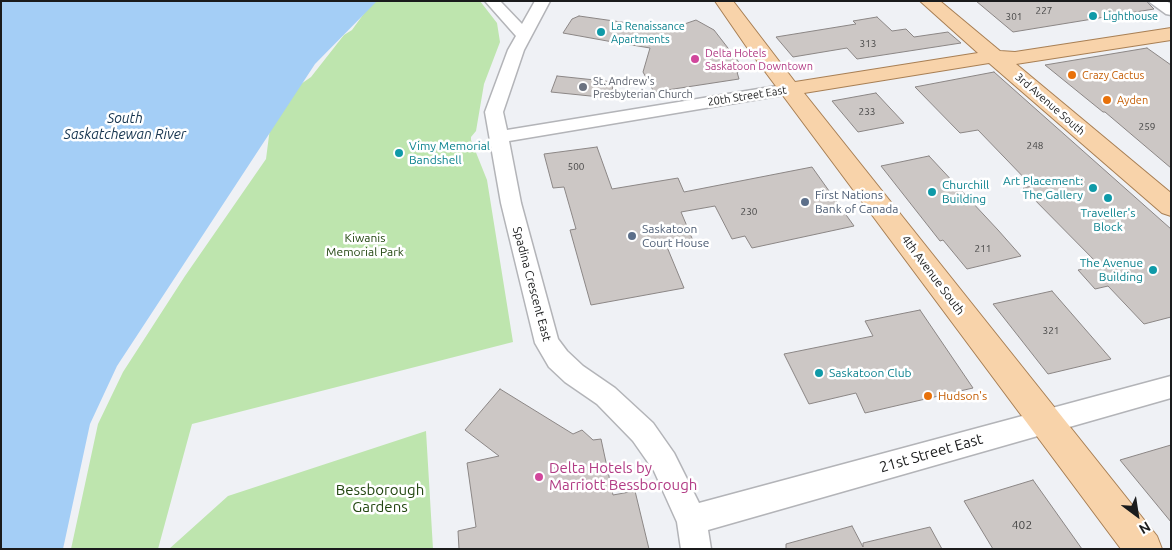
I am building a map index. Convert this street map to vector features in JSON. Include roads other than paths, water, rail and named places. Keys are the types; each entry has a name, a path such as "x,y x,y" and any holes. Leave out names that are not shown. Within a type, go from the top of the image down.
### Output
{"main road":[{"name":"4th Avenue South","path":"724,1 789,89 1144,549"},
{"name":"3rd Avenue South","path":"929,1 1004,54 1171,187"},
{"name":"3rd Avenue South","path":"949,1 1171,207"},
{"name":"20th Street East","path":"789,89 1004,54 1171,23"},
{"name":"20th Street East","path":"1004,54 1171,34"}],"street":[{"path":"492,1 524,35"},
{"name":"Spadina Crescent East","path":"543,1 516,50 494,112 511,203 547,343 563,364 606,396 643,432 664,462 692,520 696,549"},
{"path":"1155,1 1171,11"},
{"path":"1167,1 1171,4"},
{"name":"20th Street East","path":"500,137 789,89"},
{"name":"21st Street East","path":"692,520 1171,387"}],"water":[{"name":"South Saskatchewan River","path":"1,1 377,1 315,64 117,366 90,424 63,549 1,549"}],"place":[{"name":"Lighthouse","path":"1093,16"},
{"name":"La Renaissance Apartments","path":"601,32"},
{"name":"Delta Hotels Saskatoon Downtown","path":"695,59"},
{"name":"Crazy Cactus","path":"1072,75"},
{"name":"St. Andrew's Presbyterian Church","path":"583,87"},
{"name":"Ayden","path":"1107,100"},
{"name":"Vimy Memorial Bandshell","path":"399,153"},
{"name":"Art Placement: The Gallery","path":"1093,188"},
{"name":"Churchill Building","path":"932,192"},
{"name":"Traveller's Block","path":"1108,198"},
{"name":"First Nations Bank of Canada","path":"805,202"},
{"name":"Saskatoon Court House","path":"632,236"},
{"name":"The Avenue Building","path":"1153,270"},
{"name":"Saskatoon Club","path":"819,373"},
{"name":"Hudson's","path":"928,396"},
{"name":"Delta Hotels by Marriott Bessborough","path":"539,477"}],"park label":[{"name":"Kiwanis Memorial Park","path":"365,245"},
{"name":"Bessborough Gardens","path":"380,498"}]}
